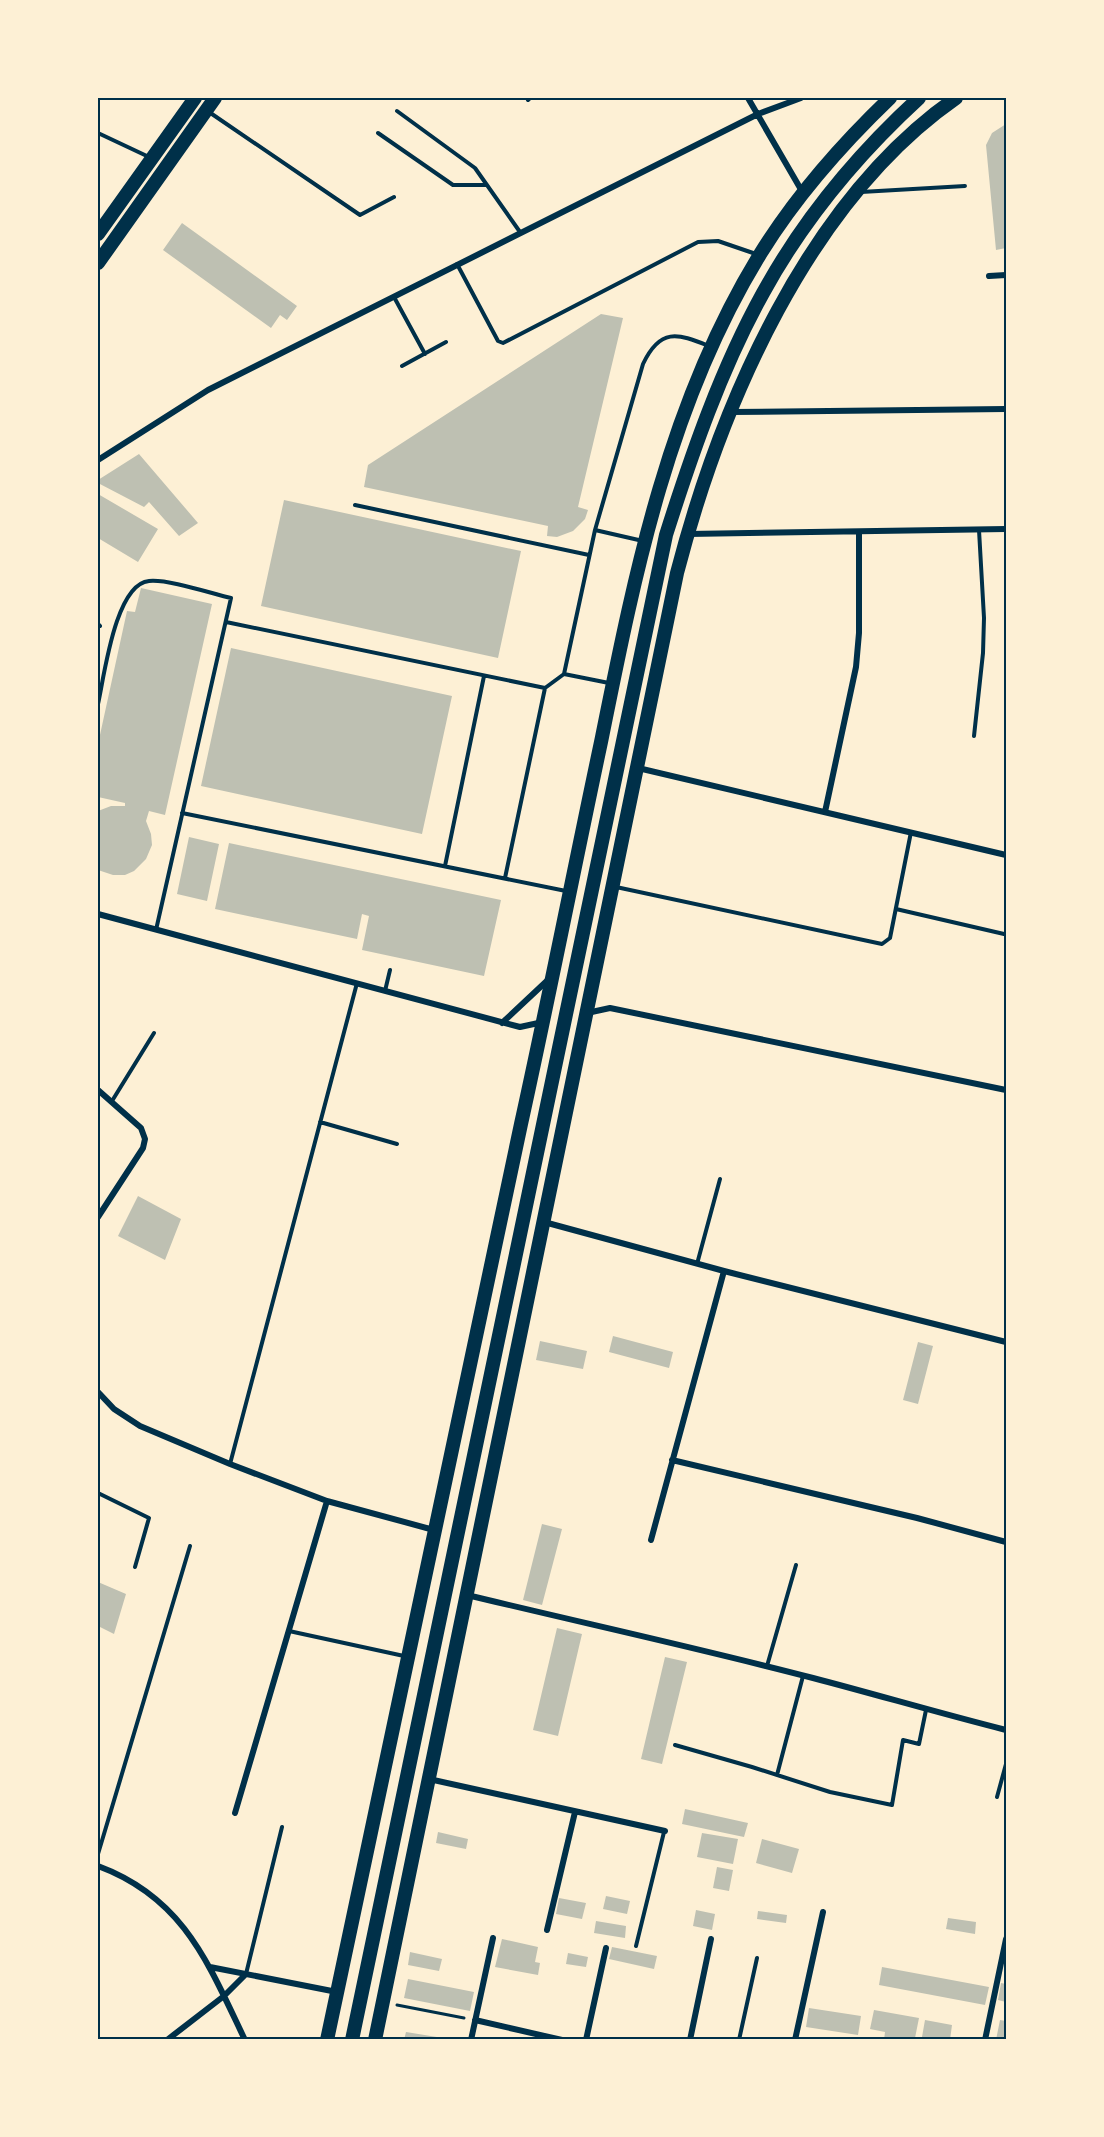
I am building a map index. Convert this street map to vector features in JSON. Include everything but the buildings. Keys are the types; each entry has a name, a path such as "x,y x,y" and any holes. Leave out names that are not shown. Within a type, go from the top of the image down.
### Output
{"main road":[{"path":"98,262 215,98"},
{"path":"327,2040 644,541 670,454 712,347 759,256 803,193 848,141 890,98"},
{"path":"352,2040 666,535 698,438 762,294 785,255 861,156 919,98"},
{"path":"375,2040 612,886 687,534 704,482 747,373 806,260 855,192 909,135 956,98"},
{"path":"98,234 190,99"},
{"path":"543,1022 586,1013"}],"street":[{"path":"748,98 803,193"},
{"path":"98,460 208,390 786,100 801,98"},
{"path":"190,99 206,110"},
{"path":"989,276 1006,275"},
{"path":"731,412 1006,409"},
{"path":"687,534 1006,530"},
{"path":"825,812 856,667 859,633 859,532"},
{"path":"637,768 1006,855"},
{"path":"98,914 502,1023 520,1027 543,1022"},
{"path":"502,1023 552,975"},
{"path":"586,1013 610,1008 1006,1090"},
{"path":"98,1090 140,1126 145,1139 143,1148 98,1218"},
{"path":"543,1222 724,1271 1006,1342"},
{"path":"651,1540 724,1271"},
{"path":"98,1394 114,1409 140,1426 230,1464 327,1501 435,1530"},
{"path":"672,1460 917,1518 1006,1542"},
{"path":"235,1813 327,1501"},
{"path":"467,1595 767,1666 1006,1730"},
{"path":"429,1779 665,1831"},
{"path":"547,1929 575,1812"},
{"path":"98,1866 130,1880 159,1902 185,1928 210,1967 245,2040"},
{"path":"795,2040 823,1912"},
{"path":"471,2040 493,1938"},
{"path":"690,2040 711,1939"},
{"path":"985,2040 1006,1939"},
{"path":"586,2040 606,1948"},
{"path":"210,1967 337,1992"},
{"path":"167,2040 224,1996 246,1974"},
{"path":"475,2020 562,2040"}],"lane":[{"path":"206,110 360,215 393,197"},
{"path":"397,111 472,166 520,232"},
{"path":"98,133 166,165"},
{"path":"378,133 453,185 488,185"},
{"path":"855,192 965,186"},
{"path":"458,264 498,341 502,343 698,242 718,241 759,256"},
{"path":"393,296 425,354"},
{"path":"506,878 545,688 564,674 595,530 644,364 650,350 660,340 679,335 712,347"},
{"path":"402,366 446,342"},
{"path":"355,505 589,555"},
{"path":"595,530 644,541"},
{"path":"974,736 983,653 984,618 979,530"},
{"path":"98,704 120,611 137,585 149,581 164,582 231,598 156,930"},
{"path":"225,622 545,688"},
{"path":"564,674 612,684"},
{"path":"445,866 484,676"},
{"path":"182,813 570,892"},
{"path":"612,886 882,944 890,938 911,832"},
{"path":"896,909 1004,934"},
{"path":"385,991 390,970"},
{"path":"230,1464 357,983"},
{"path":"111,1102 154,1033"},
{"path":"320,1122 397,1144"},
{"path":"697,1264 720,1179"},
{"path":"98,1494 149,1518 135,1567"},
{"path":"98,1854 190,1546"},
{"path":"767,1666 796,1565"},
{"path":"289,1631 408,1657"},
{"path":"777,1775 803,1676"},
{"path":"675,1745 830,1792 892,1805 903,1740 919,1744 926,1710"},
{"path":"998,1797 1006,1764"},
{"path":"246,1974 282,1827"},
{"path":"636,1946 665,1831"},
{"path":"739,2040 757,1958"}],"path":[{"path":"383,2002 475,2020"}]}
